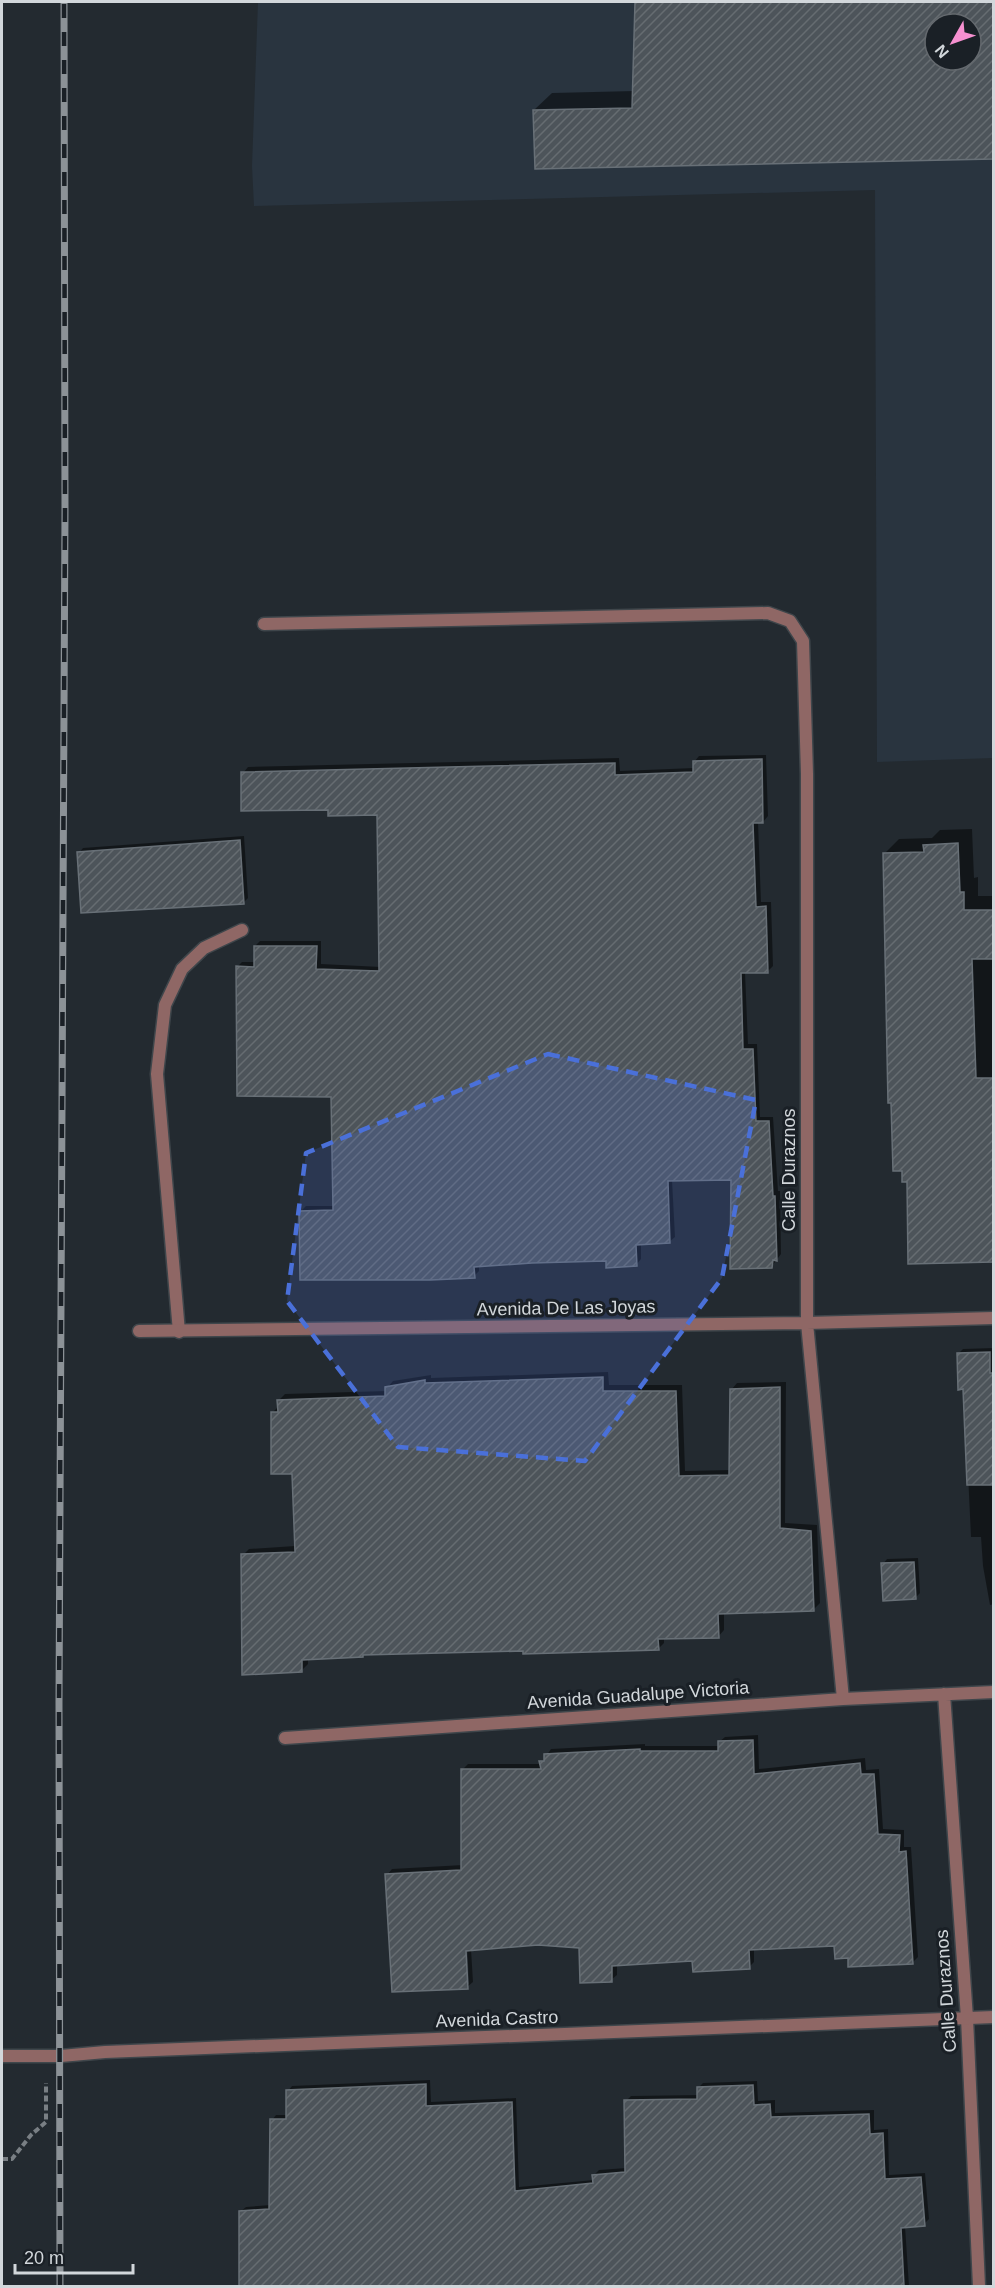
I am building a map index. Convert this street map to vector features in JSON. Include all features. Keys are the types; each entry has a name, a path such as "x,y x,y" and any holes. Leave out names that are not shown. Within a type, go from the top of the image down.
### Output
{"street":[{"name":"Calle Duraznos","path":"264,624 768,613 790,621 803,641 807,774 807,1323 843,1699"},
{"path":"179,1332 157,1074 165,1005 182,969 204,948 242,930"},
{"name":"Avenida De Las Joyas","path":"139,1331 807,1323 993,1318"},
{"name":"Avenida Guadalupe Victoria","path":"285,1738 843,1699 993,1692"},
{"name":"Calle Duraznos","path":"944,1694 967,2019 979,2286"},
{"name":"Avenida Castro","path":"2,2056 993,2017"}],"path":[{"path":"2,2159 12,2159 31,2135 46,2122 46,2056"}],"highlighted area":[{"path":"548,1054 756,1100 722,1278 585,1461 398,1447 287,1301 306,1153"}],"shaded area":[{"path":"258,2 993,2 993,758 877,762 875,190 254,206 252,166"}],"building":[{"path":"635,2 993,2 993,159 535,169 533,110 632,108"},
{"path":"762,759 763,823 753,823 756,907 766,906 768,973 741,973 743,1049 753,1049 756,1121 769,1121 777,1261 773,1260 772,1268 730,1269 731,1180 668,1181 670,1243 636,1245 637,1266 606,1268 606,1261 532,1263 474,1267 475,1278 300,1280 299,1211 333,1210 331,1097 237,1096 236,966 254,967 254,946 317,946 316,969 379,971 377,815 328,816 328,810 241,811 241,772 615,763 615,775 693,772 693,761"},
{"path":"240,840 244,904 81,913 77,852"},
{"path":"958,843 960,892 964,892 964,910 993,910 993,959 972,959 976,1078 993,1078 993,1262 908,1264 907,1182 902,1182 902,1171 893,1171 891,1103 888,1103 883,853 924,852 923,845"},
{"path":"990,1352 990,1373 993,1373 993,1485 967,1485 963,1389 958,1390 957,1353"},
{"path":"603,1377 603,1391 676,1391 679,1476 729,1475 730,1389 780,1387 780,1528 811,1531 814,1611 718,1614 719,1638 658,1639 659,1650 363,1655 363,1657 302,1660 302,1672 242,1675 241,1554 295,1552 292,1474 271,1474 271,1412 278,1412 277,1400 385,1396 385,1387 425,1380 425,1383"},
{"path":"914,1562 916,1599 883,1601 881,1563"},
{"path":"753,1740 754,1774 860,1763 861,1774 874,1774 878,1834 900,1835 899,1852 906,1851 913,1964 848,1967 848,1958 835,1959 834,1946 749,1950 750,1969 693,1972 692,1961 612,1966 612,1982 580,1983 579,1948 538,1945 466,1951 468,1989 392,1992 385,1874 461,1870 461,1769 541,1769 539,1761 544,1761 544,1754 640,1749 640,1751 718,1751 718,1741"},
{"path":"426,2084 426,2106 512,2102 515,2191 593,2183 592,2175 625,2172 624,2100 697,2099 697,2087 753,2085 754,2105 770,2104 771,2117 869,2114 870,2134 883,2133 885,2179 921,2177 925,2226 901,2228 904,2286 239,2286 239,2211 269,2209 270,2119 286,2119 286,2090"}],"railway":[{"path":"60,2286 59,1703 65,511 64,2"}]}
